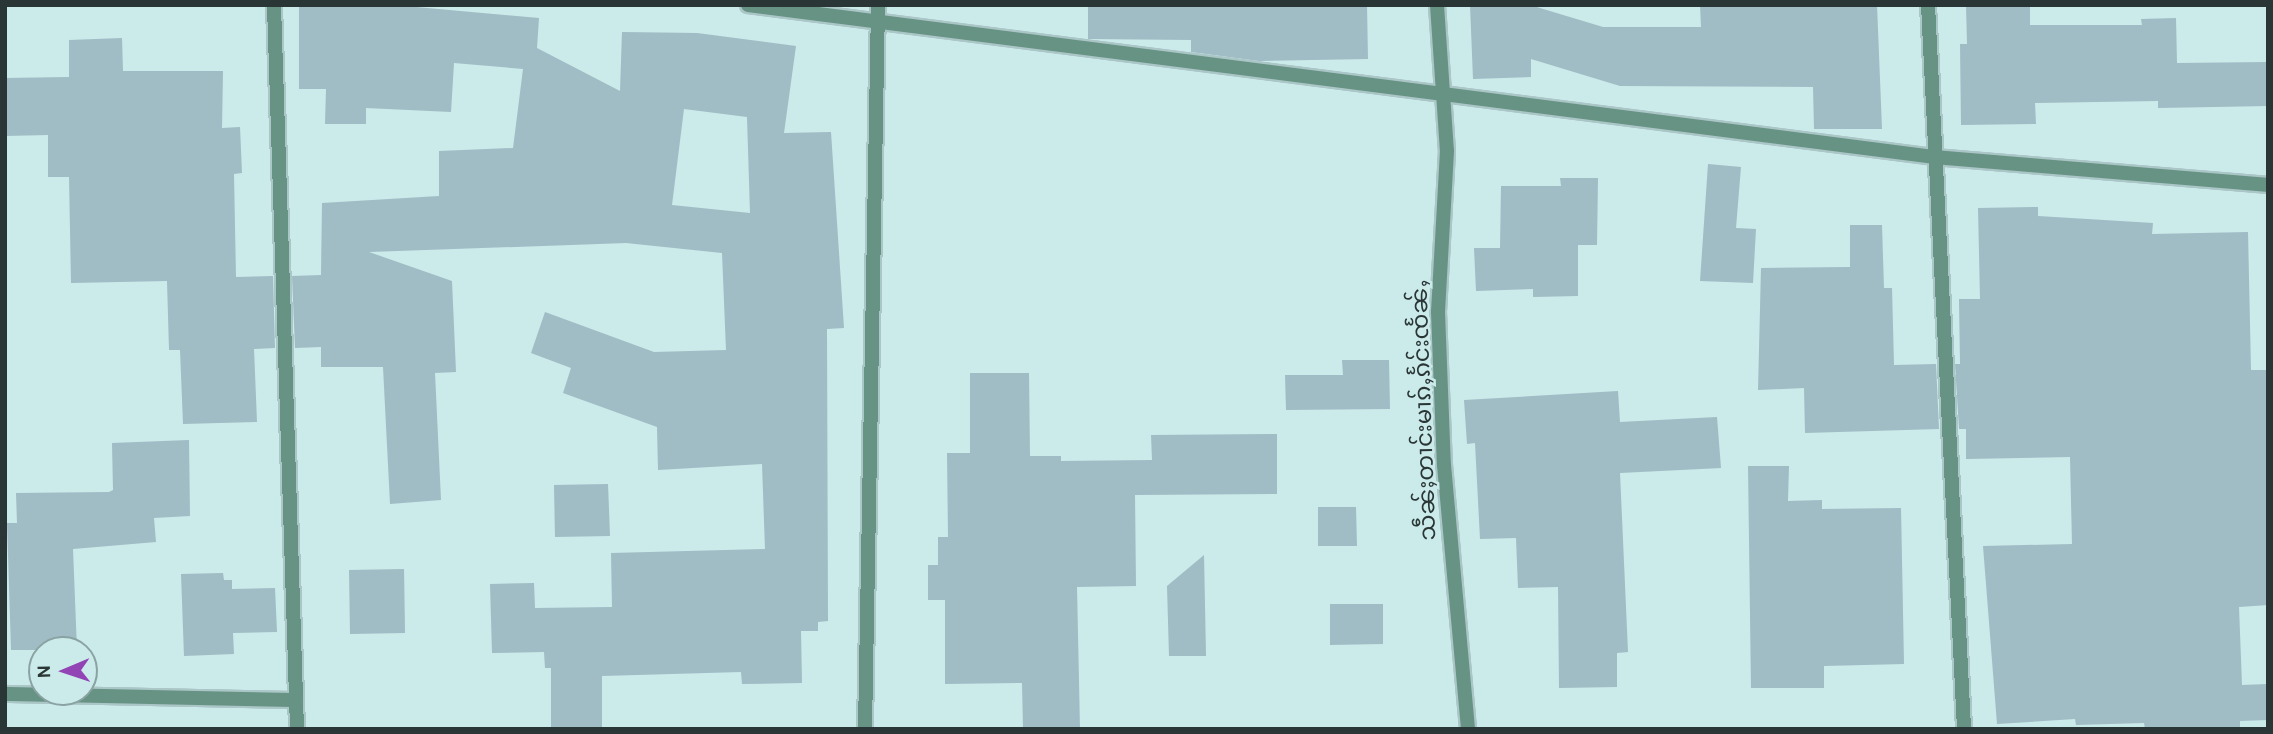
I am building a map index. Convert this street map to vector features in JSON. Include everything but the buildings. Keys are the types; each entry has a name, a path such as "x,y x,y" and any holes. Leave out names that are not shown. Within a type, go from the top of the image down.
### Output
{"street":[{"path":"274,5 297,729"},
{"path":"748,5 878,24 1935,157 2268,185"},
{"path":"865,729 878,5"},
{"name":"သဵၼ်ႈတၢင်းမၢၵ်ႇၵႅင်းၸႅၼ်ႇ","path":"1437,5 1447,151 1438,312 1444,452 1468,729"},
{"path":"1928,5 1964,729"},
{"path":"5,694 296,700"}]}
